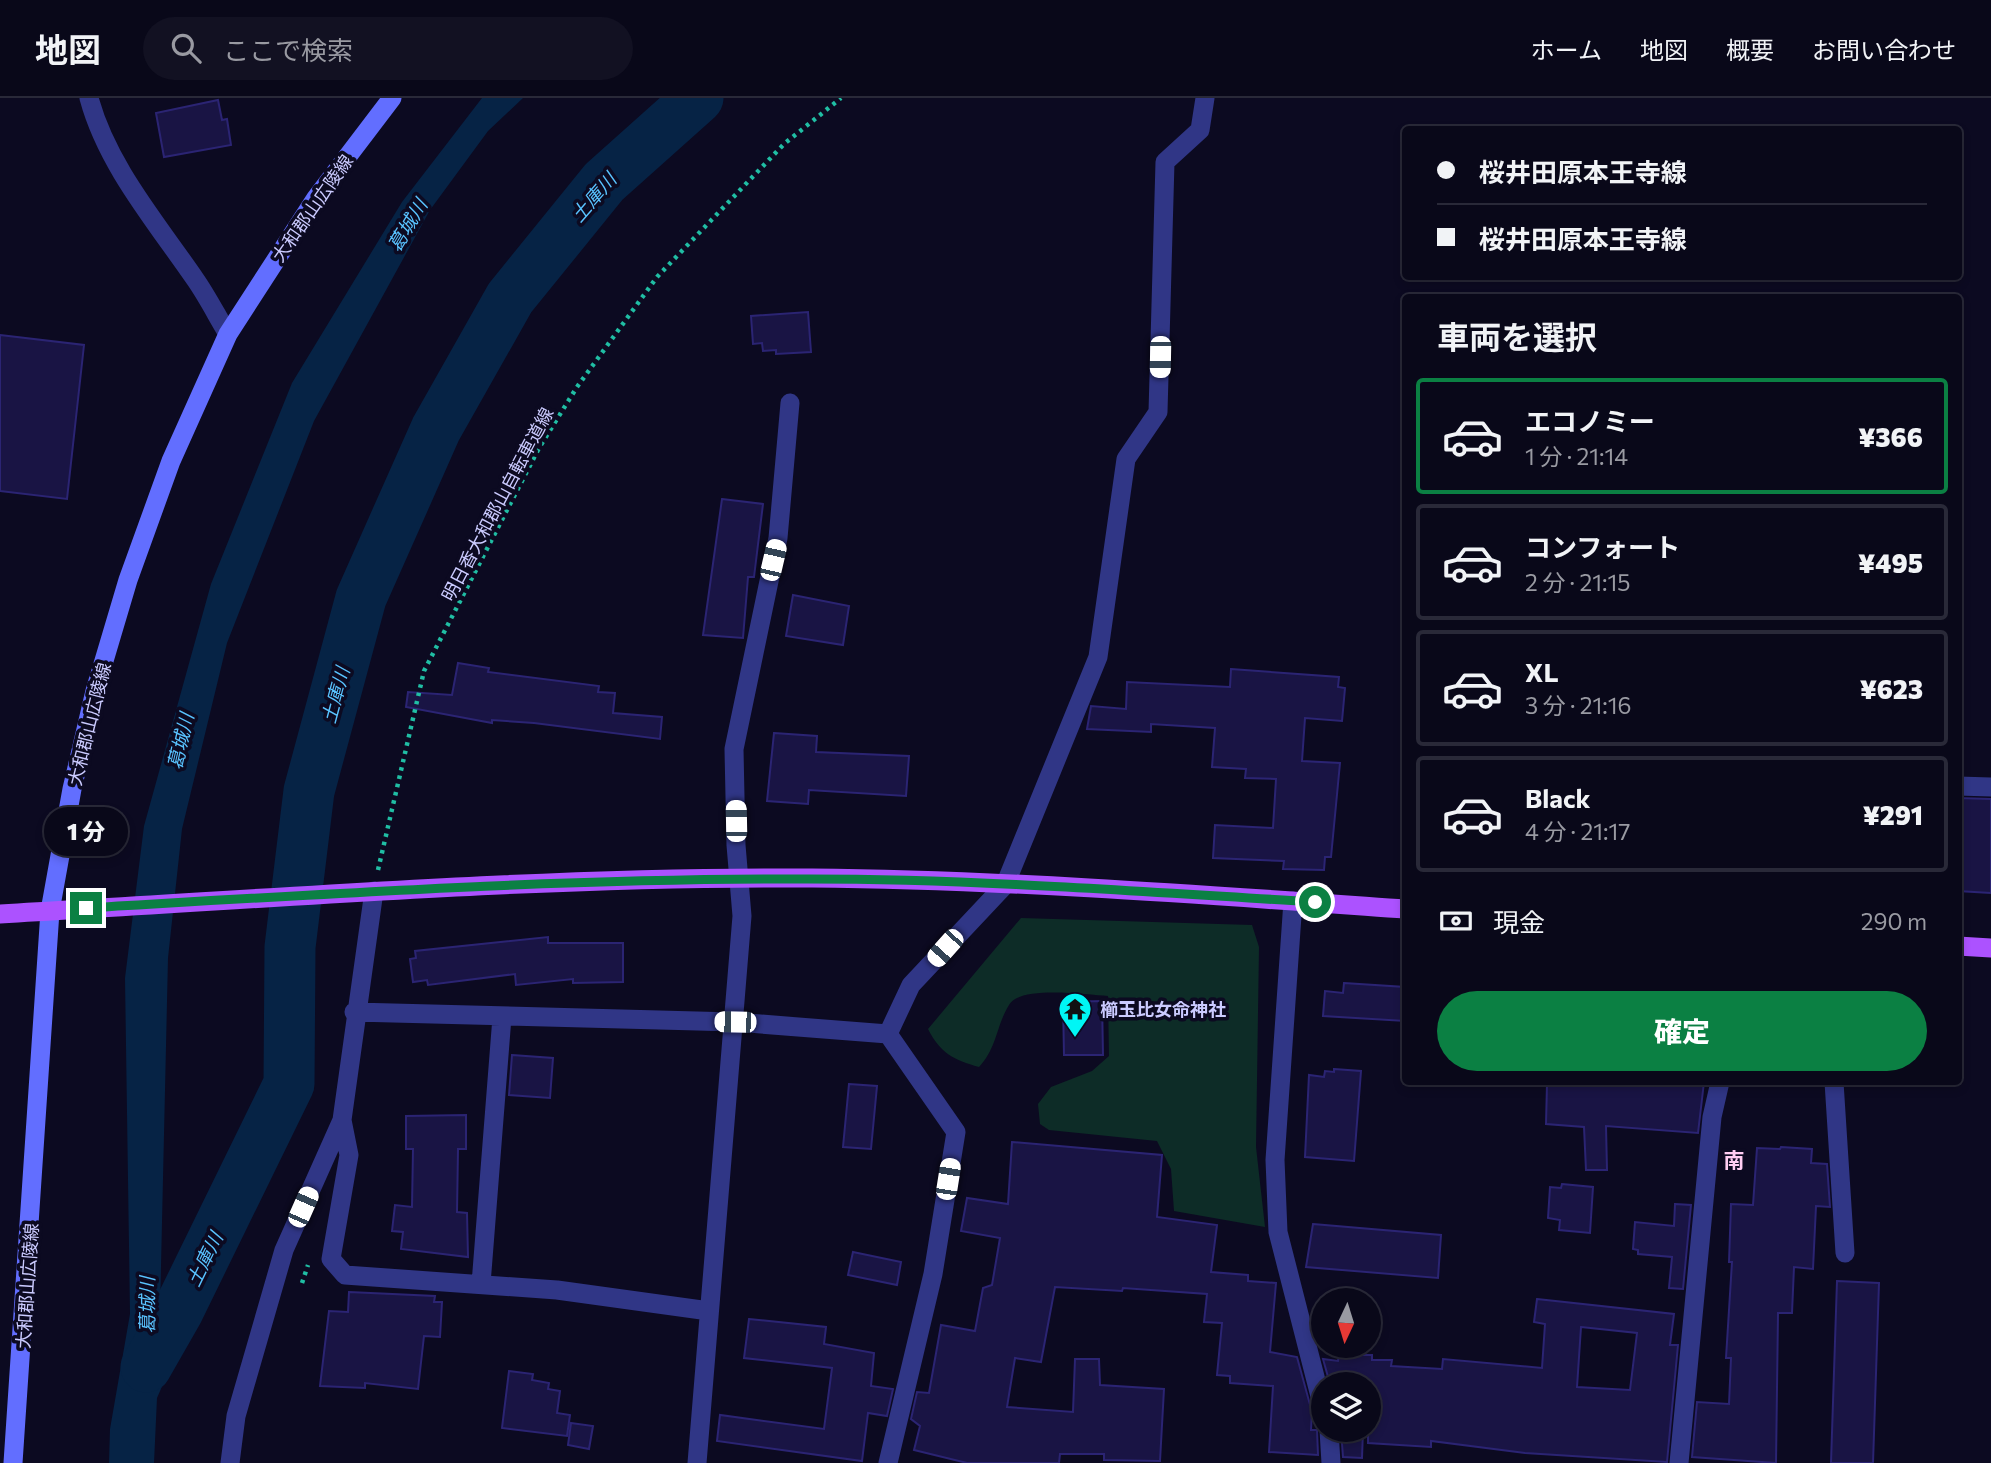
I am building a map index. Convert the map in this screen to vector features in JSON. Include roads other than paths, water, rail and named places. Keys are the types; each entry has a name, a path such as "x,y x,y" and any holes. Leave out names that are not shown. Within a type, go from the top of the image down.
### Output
{"main road":[{"name":"大和郡山広陵線","path":"13,1463 50,911 72,789 95,691 128,580 172,461 228,334 316,198 392,98"},
{"path":"0,914 579,881 740,879 1005,885 1402,909"},
{"path":"1962,946 1991,948"}],"street":[{"path":"89,98 93,114 137,198 197,282 228,334"},
{"path":"888,1034 911,985 1005,885 1097,657 1126,459 1158,412 1165,162 1200,130 1205,98"},
{"path":"696,1463 743,916 736,845 734,749 778,538 790,403"},
{"path":"1962,786 1991,787"},
{"path":"374,891 354,1012 342,1120 349,1156 331,1259 345,1275 558,1290 709,1311"},
{"path":"1293,901 1275,1160 1278,1232 1314,1372"},
{"path":"354,1012 735,1022 888,1034"},
{"path":"481,1284 502,1017"},
{"path":"888,1034 956,1132 933,1274 888,1463"},
{"path":"1679,1463 1712,1117 1719,1085"},
{"path":"1834,1085 1845,1253"},
{"path":"230,1463 236,1416 284,1250 342,1120"},
{"path":"1330,1442 1331,1463"}],"water":[{"name":"葛城川","path":"482,98 523,98 488,131 430,210 314,421 227,643 182,829 168,958 160,1311 189,1324 157,1398 154,1463 109,1463 110,1429 130,1314 125,978 144,826 211,584 292,383 402,202"}],"waterway":[{"name":"土庫川","path":"146,1367 178,1311 289,1084 290,947 309,791 361,598 436,429 510,298 604,182 698,98"}],"place":[{"name":"櫛玉比女命神社","path":"1075,1039"}],"district":[{"name":"南","path":"1734,1159"}]}
